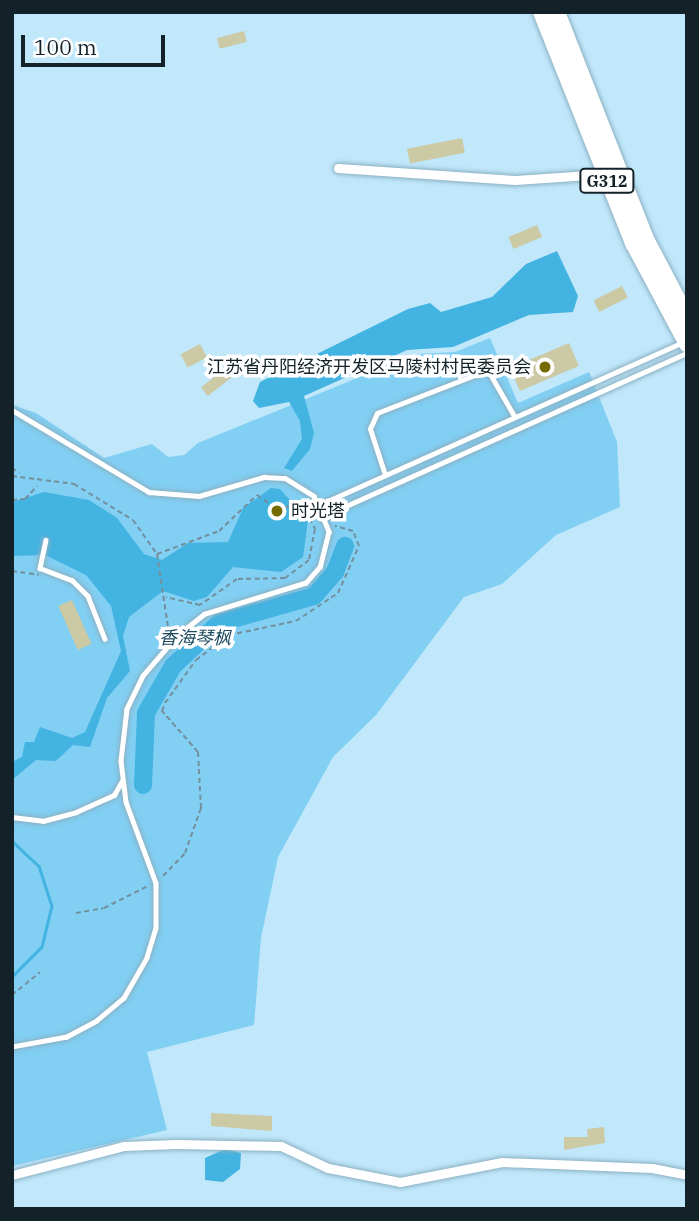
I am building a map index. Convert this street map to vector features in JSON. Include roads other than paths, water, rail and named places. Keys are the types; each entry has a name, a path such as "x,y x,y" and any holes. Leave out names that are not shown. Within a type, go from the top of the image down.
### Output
{"highway":[{"name":"G312","path":"541,12 604,174 686,345"},
{"name":"G312","path":"557,12 645,237 687,317"}],"street":[{"path":"338,168 515,180 604,174"},
{"path":"12,1175 124,1146 176,1144 281,1146 328,1168 400,1182 502,1161 652,1168 687,1175"}],"lane":[{"path":"321,504 515,417 686,345"},
{"path":"326,515 686,345"},
{"path":"385,475 370,429 377,413 488,370 515,417"},
{"path":"12,410 149,492 199,496 275,476 296,483 321,504 328,524 323,559 306,583 216,610 172,641 127,709 122,780 156,883 152,944 124,998 67,1037 12,1047"},
{"path":"46,540 40,568 72,580 88,596 105,639"},
{"path":"12,817 43,821 76,813 114,795 122,780"}],"waterway":[{"path":"143,785 146,713 173,666 219,623 314,596 335,572 345,546"},
{"path":"12,841 39,866 52,906 42,947 12,977"}],"place":[{"name":"江苏省丹阳经济开发区马陵村村民委员会","path":"545,367"},
{"name":"时光塔","path":"277,511"}],"park label":[{"name":"香海琴枫","path":"195,638"}]}
